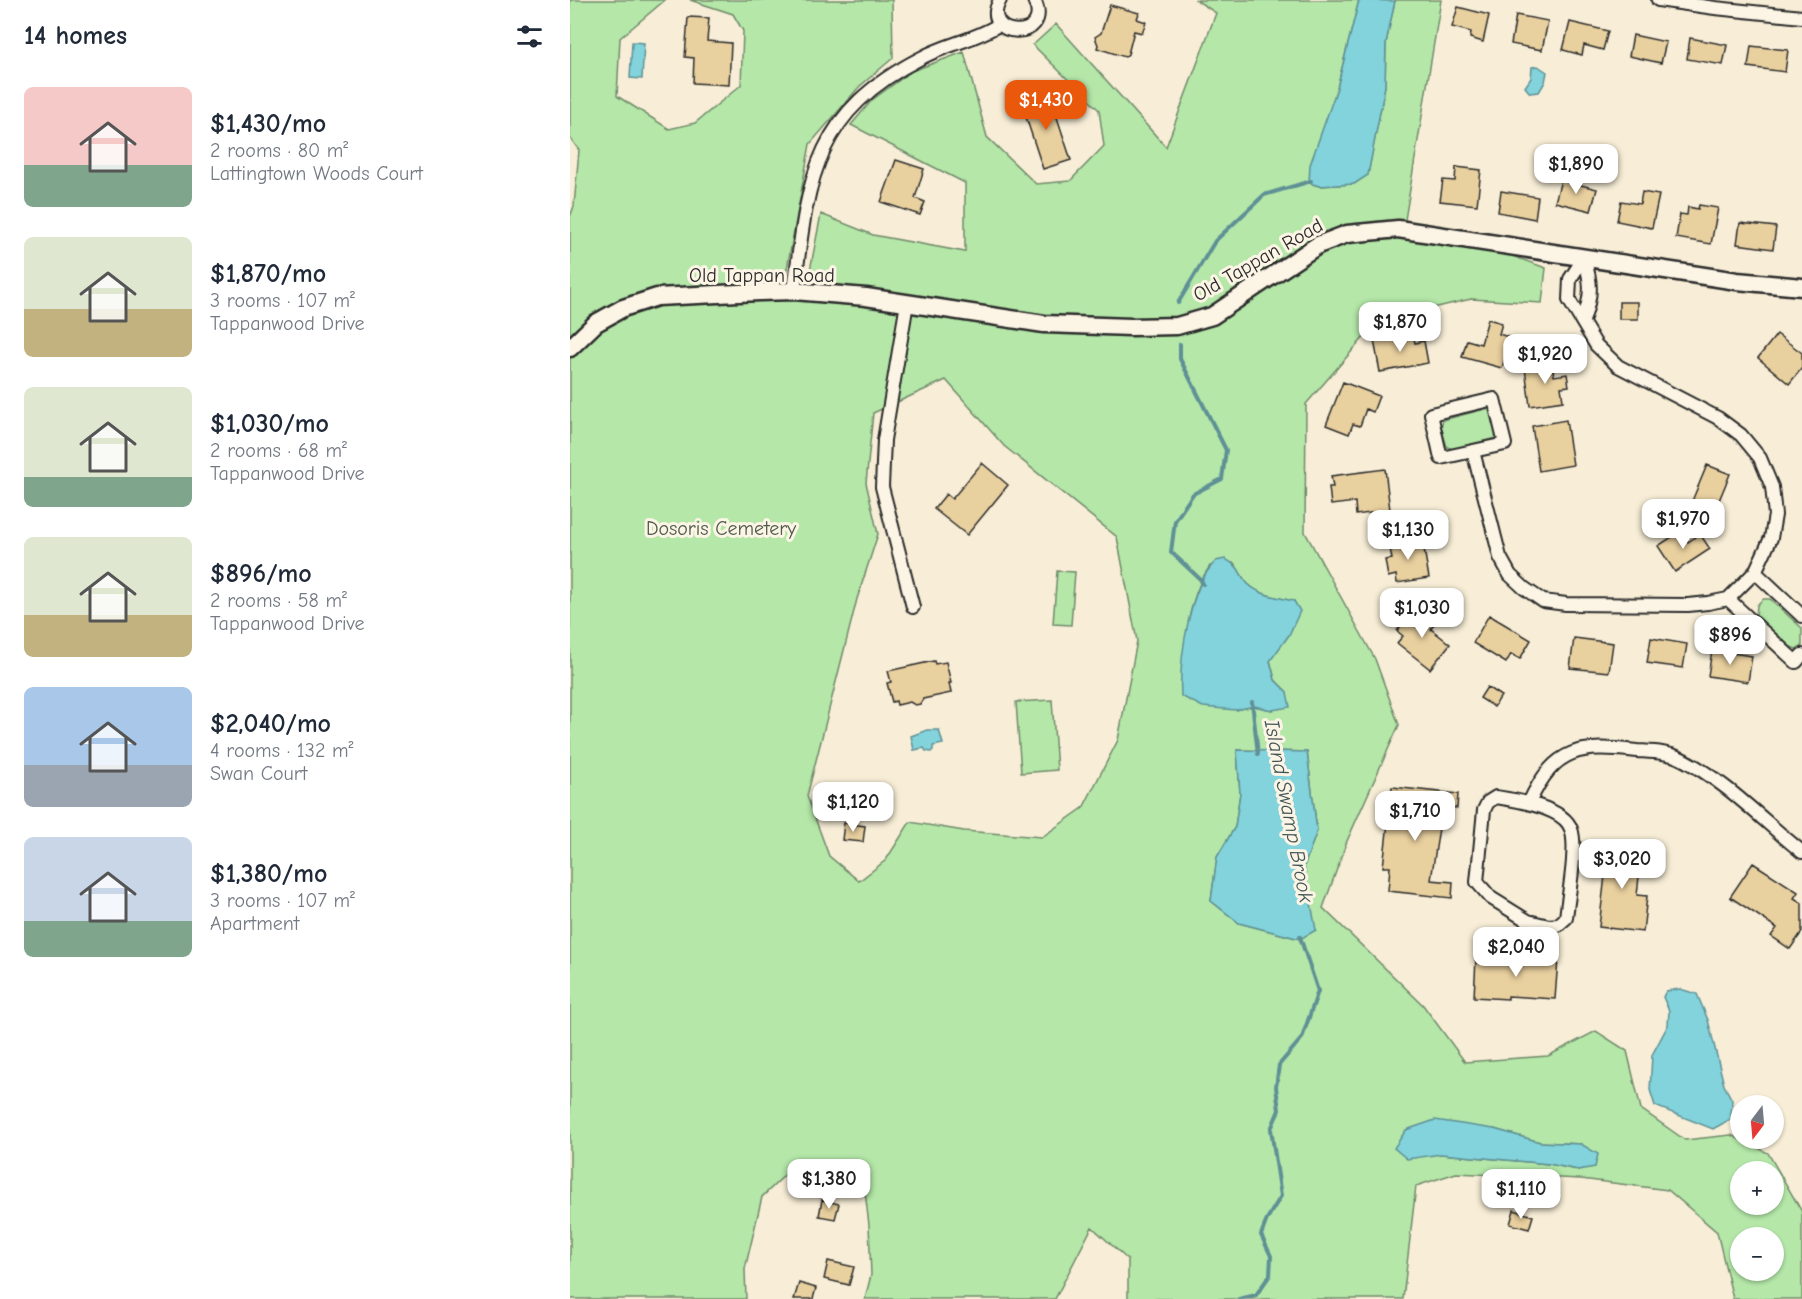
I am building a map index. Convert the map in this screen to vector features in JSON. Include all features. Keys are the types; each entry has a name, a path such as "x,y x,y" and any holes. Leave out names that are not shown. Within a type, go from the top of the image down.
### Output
{"street":[{"path":"1000,0 996,11 1000,24 1005,29 1018,32 1031,27 1037,15 1034,0"},
{"path":"1658,0 1802,17"},
{"path":"794,291 802,222 810,182 823,148 837,125 862,96 894,72 924,56 977,37 1000,24"},
{"name":"Old Tappan Road","path":"570,348 596,323 623,308 657,297 794,291 867,297 1044,324 1177,326 1212,316 1318,245 1347,234 1398,229 1737,281 1802,287"},
{"path":"1583,321 1590,301 1591,280 1584,258"},
{"path":"1473,451 1500,557 1510,575 1524,588 1544,601 1566,604 1688,605 1728,598 1755,572 1771,538 1775,515 1772,487 1760,458 1741,435 1718,418 1618,366 1596,345 1569,300 1570,279 1584,258"},
{"path":"907,303 884,440 882,487 912,608"},
{"path":"1494,399 1505,444 1473,451 1441,458 1431,414 1494,399"},
{"path":"1755,572 1802,616"},
{"path":"1728,598 1796,662 1802,655"},
{"path":"1529,802 1538,783 1549,771 1562,758 1580,750 1594,747 1664,753 1680,758 1710,775 1802,852"},
{"path":"1496,797 1529,802 1562,816 1571,828 1573,849 1566,918 1558,925 1549,926 1528,921 1491,898 1477,882 1484,810 1488,802 1496,797"}],"green space":[{"name":"Dosoris Cemetery","path":"570,0 665,0 620,38 617,96 669,129 695,123 741,85 743,31 733,14 690,0 892,0 893,58 859,87 810,144 784,285 808,281 821,214 873,235 965,252 965,183 851,125 872,100 912,71 964,52 987,137 1036,184 1070,181 1104,146 1099,110 1033,45 1056,24 1166,147 1216,13 1196,0 1359,0 1337,88 1309,183 1319,186 1354,184 1368,174 1385,86 1386,43 1395,0 1441,0 1404,226 1501,252 1546,268 1542,303 1471,299 1378,321 1306,404 1305,532 1375,659 1399,725 1347,841 1323,908 1423,1005 1465,1062 1548,1056 1596,1031 1627,1051 1641,1109 1685,1140 1730,1135 1730,1149 1760,1149 1768,1153 1773,1161 1730,1161 1730,1215 1784,1215 1784,1181 1802,1212 1802,1299 1733,1299 1717,1232 1668,1190 1581,1179 1456,1173 1416,1186 1403,1299 1128,1299 1128,1260 1092,1227 1055,1299 865,1299 871,1275 865,1192 829,1166 788,1172 762,1197 745,1269 746,1299 570,1299 570,217 574,206 579,150 570,138","holes":["946,380 1004,446 1117,537 1137,641 1118,740 1083,808 1042,837 964,831 910,822 886,860 859,881 829,856 807,796 857,599 878,534 866,483 873,413","1234,563 1245,581 1257,591 1294,601 1289,635 1270,660 1275,680 1287,692 1272,710 1254,706 1236,710 1185,643 1193,603 1210,566","1237,750 1307,752 1317,831 1304,866 1307,893 1300,939 1239,923 1211,901 1217,857 1235,827 1240,793","1494,1129 1540,1142 1581,1144 1578,1170 1549,1164 1441,1154"]},
{"path":"1489,408 1496,438 1453,449 1447,447 1441,427 1443,420"},
{"path":"1057,571 1075,572 1071,625 1053,624"},
{"path":"1763,599 1770,599 1802,628 1802,647 1796,649 1791,647 1756,616 1757,605"},
{"path":"1052,700 1057,770 1021,773 1016,702"}],"water":[{"path":"1359,0 1395,1 1386,43 1385,86 1368,175 1354,184 1319,186 1309,183 1310,165 1337,88"},
{"path":"632,42 644,43 642,79 630,78"},
{"path":"1538,66 1547,72 1545,82 1539,92 1530,93 1525,87 1531,78 1532,67"},
{"path":"1225,559 1235,565 1253,588 1294,601 1300,611 1289,635 1270,661 1275,680 1287,692 1290,707 1272,710 1254,706 1236,710 1203,707 1181,696 1184,644 1193,605 1207,573 1216,561"},
{"path":"927,730 939,730 943,744 933,746 931,752 924,748 914,750 911,736"},
{"path":"1237,750 1307,752 1317,831 1304,866 1316,930 1300,939 1239,923 1211,901 1217,857 1235,827 1240,793"},
{"path":"1680,989 1697,994 1708,1020 1724,1085 1730,1096 1730,1120 1713,1129 1655,1106 1650,1090 1652,1055 1668,1025 1669,1011 1663,997 1666,991"},
{"path":"1435,1120 1494,1129 1540,1142 1581,1144 1598,1154 1595,1167 1578,1170 1549,1164 1441,1154 1407,1159 1394,1148 1406,1130"}],"building":[{"path":"1110,5 1139,13 1137,19 1146,22 1142,33 1134,31 1128,54 1125,57 1097,48 1095,37 1101,33"},
{"path":"1458,7 1489,15 1483,42 1470,38 1471,32 1452,27"},
{"path":"1516,15 1548,21 1542,50 1511,44"},
{"path":"688,17 709,18 707,41 731,43 729,85 693,83 694,58 685,57"},
{"path":"1570,22 1608,31 1603,50 1584,45 1582,55 1563,50"},
{"path":"1633,35 1666,42 1661,63 1629,56"},
{"path":"1690,38 1727,45 1723,65 1687,59"},
{"path":"1751,46 1788,50 1785,72 1748,67"},
{"path":"1049,93 1071,160 1043,169 1021,102"},
{"path":"896,160 924,169 915,198 925,202 920,215 881,202"},
{"path":"1456,167 1481,170 1477,205 1440,201 1443,180 1455,181"},
{"path":"1561,180 1597,189 1591,211 1555,202"},
{"path":"1501,191 1538,197 1535,219 1498,212"},
{"path":"1642,192 1659,195 1652,228 1617,221 1621,201 1640,204"},
{"path":"1699,205 1718,208 1711,244 1676,238 1680,214 1687,215 1688,207 1698,209"},
{"path":"1740,223 1776,227 1773,249 1737,244"},
{"path":"1619,302 1638,302 1638,319 1619,319"},
{"path":"1488,319 1502,323 1499,334 1511,338 1502,368 1462,357 1467,340 1481,344"},
{"path":"1413,334 1415,343 1424,341 1428,363 1380,372 1374,340"},
{"path":"1777,334 1802,353 1802,368 1789,384 1758,358"},
{"path":"1552,365 1554,376 1567,374 1569,386 1561,387 1563,401 1530,406 1525,368"},
{"path":"1343,382 1379,396 1373,412 1366,409 1360,426 1353,424 1349,434 1326,425"},
{"path":"1566,420 1573,465 1539,471 1532,426"},
{"path":"982,463 1008,485 967,535 934,509 946,494 952,499"},
{"path":"1707,465 1730,474 1715,510 1692,501"},
{"path":"1385,469 1390,510 1356,515 1355,502 1331,505 1329,487 1333,487 1331,476"},
{"path":"1681,531 1688,542 1700,534 1710,549 1675,572 1658,546"},
{"path":"1422,537 1429,578 1397,583 1396,575 1388,577 1385,560 1392,559 1389,543"},
{"path":"1414,608 1434,624 1431,629 1450,644 1430,669 1397,643 1403,636 1397,631"},
{"path":"1489,615 1531,640 1520,659 1511,654 1506,663 1473,643"},
{"path":"1574,638 1613,643 1609,672 1570,668"},
{"path":"1651,638 1687,644 1683,668 1647,663"},
{"path":"1712,650 1752,656 1748,682 1708,676"},
{"path":"934,661 935,664 946,662 951,693 923,699 920,704 915,705 910,702 897,705 896,701 892,702 887,683 891,682 888,671"},
{"path":"1487,687 1501,696 1494,707 1480,698"},
{"path":"1392,787 1458,794 1457,808 1437,806 1435,828 1439,828 1431,880 1453,882 1452,898 1388,891 1390,867 1383,867"},
{"path":"844,823 865,826 863,842 842,840"},
{"path":"1604,845 1642,849 1637,895 1647,896 1643,932 1599,927 1606,867 1602,867"},
{"path":"1753,863 1798,892 1794,898 1802,903 1802,932 1790,949 1771,936 1777,928 1730,897"},
{"path":"1504,957 1558,959 1555,999 1508,996 1508,999 1474,997 1476,959 1504,961"},
{"path":"822,1200 839,1204 835,1219 819,1216"},
{"path":"1514,1210 1533,1216 1529,1229 1510,1224"},
{"path":"828,1261 854,1267 849,1285 824,1279"},
{"path":"799,1283 816,1288 813,1299 794,1299"}],"waterway":[{"name":"Island Swamp Brook","path":"1178,303 1215,241 1264,195 1311,181"},
{"name":"Island Swamp Brook","path":"1180,344 1180,359 1226,450 1222,479 1193,494 1175,521 1171,552 1203,584"},
{"name":"Island Swamp Brook","path":"1252,702 1258,754"},
{"name":"Island Swamp Brook","path":"1239,1299 1256,1295 1270,1275 1271,1256 1261,1235 1267,1219 1281,1196 1271,1129 1279,1110 1276,1087 1279,1065 1302,1038 1318,991 1300,937"}]}
